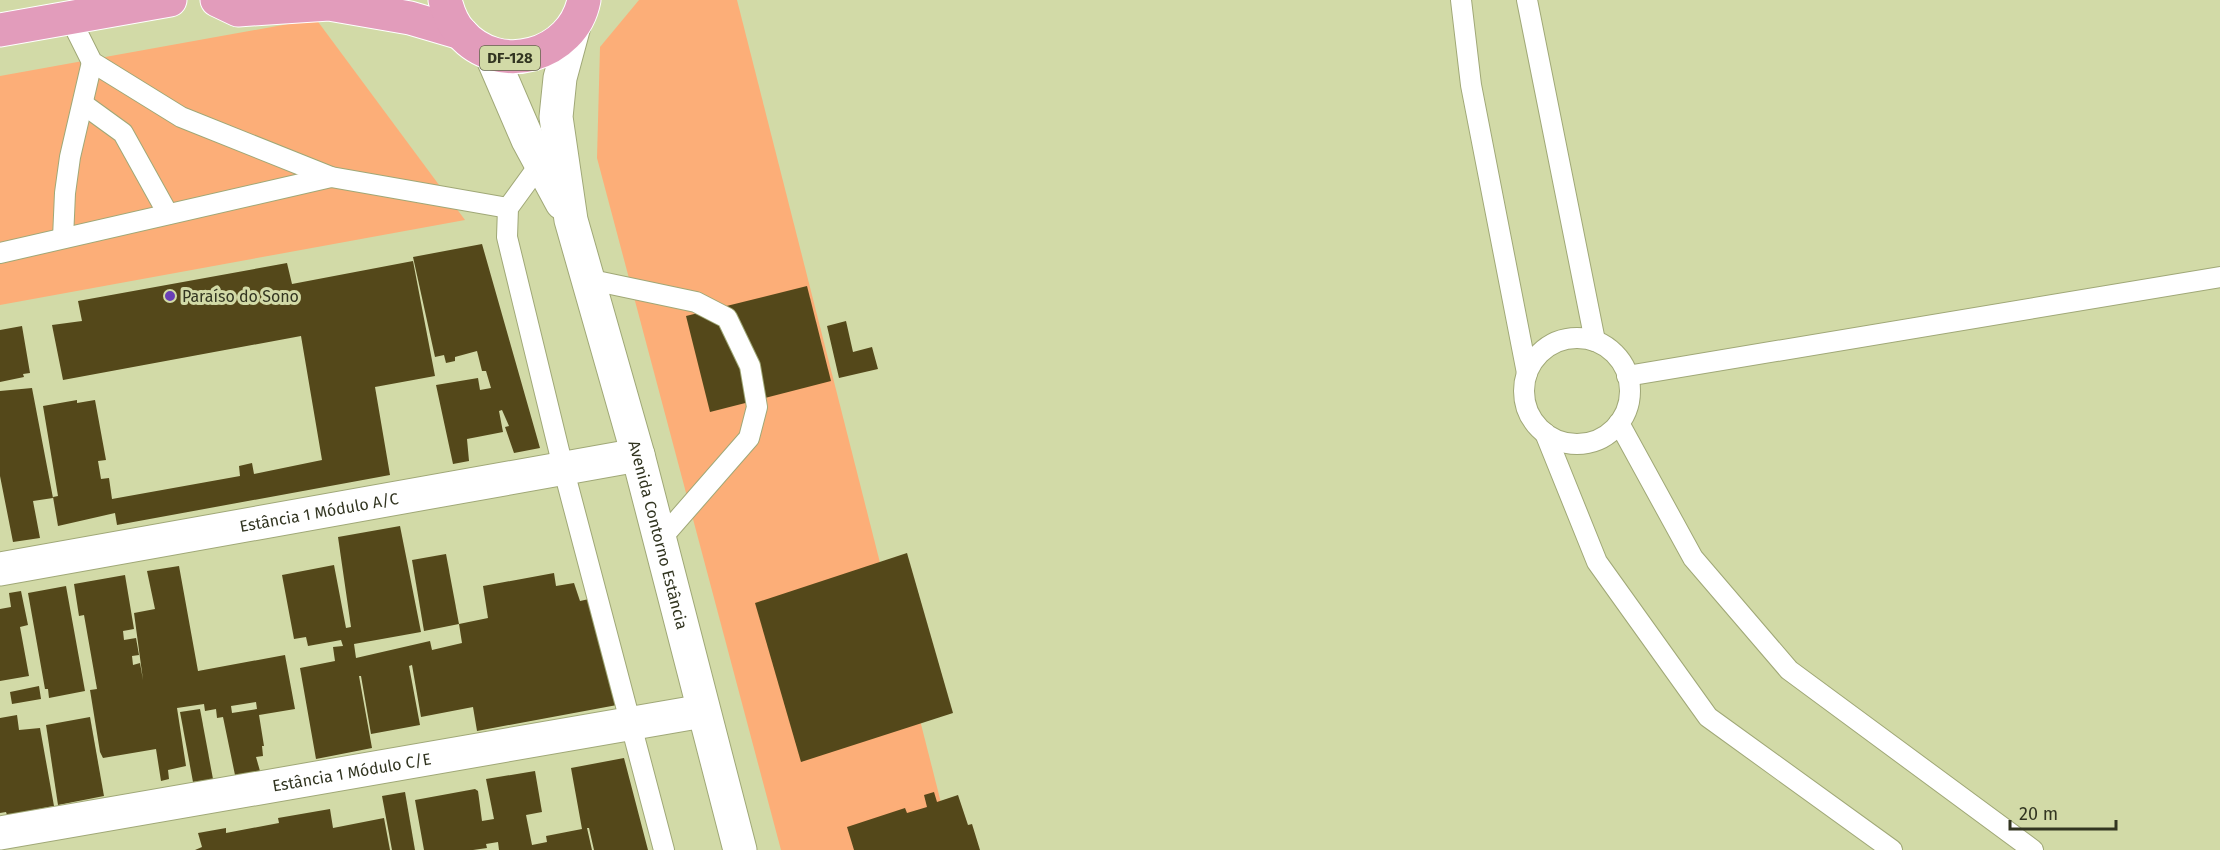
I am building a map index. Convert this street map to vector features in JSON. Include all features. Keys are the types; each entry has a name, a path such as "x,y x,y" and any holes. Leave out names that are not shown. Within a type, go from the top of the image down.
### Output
{"main road":[{"path":"0,30 170,0"},
{"name":"DF-128","path":"217,0 238,10 329,4 410,18 461,33"},
{"name":"DF-128","path":"445,0 450,18 475,46 491,54 510,58 546,51 562,40 584,9"}],"street":[{"name":"Avenida Contorno Estância","path":"584,9 560,78 556,117 571,220 638,455 740,850"},
{"name":"Avenida Contorno Estância","path":"491,54 540,164 571,220"},
{"name":"Estância 1 Módulo A/C","path":"0,569 638,455"},
{"name":"Estância 1 Módulo C/E","path":"0,833 703,711"}],"lane":[{"path":"1461,0 1471,85 1527,373"},
{"path":"1527,0 1595,341"},
{"path":"70,18 92,62 181,117 331,177 508,208"},
{"path":"63,238 64,193 92,62"},
{"path":"82,104 123,133 168,214"},
{"path":"540,164 508,208 507,237 562,467 663,850"},
{"path":"0,253 331,177"},
{"path":"1628,376 2220,277"},
{"path":"587,279 696,302 727,318 750,366 757,407 749,438 660,540"},
{"path":"1578,338 1595,341 1609,348 1620,361 1628,376 1627,409 1619,423 1607,435 1592,442 1575,444 1559,441 1545,433 1534,421 1526,406 1524,389 1527,373 1535,358 1547,347 1562,339 1578,338"},
{"path":"1619,423 1692,558 1789,670 2033,850"},
{"path":"1545,433 1597,562 1708,717 1892,850"}],"shaded area":[{"path":"639,0 737,0 953,850 781,850 597,158 600,47"},
{"path":"316,19 465,220 0,305 0,76"}],"building":[{"path":"482,244 540,448 514,453 505,427 509,426 502,410 499,411 503,432 467,439 469,461 453,464 436,385 478,378 480,390 491,388 486,371 482,371 477,351 455,357 455,361 446,363 444,355 435,357 413,257"},
{"path":"413,261 435,376 375,387 390,475 117,525 115,513 58,526 53,497 58,496 43,406 77,400 77,403 95,400 106,460 98,461 101,479 109,478 112,499 240,476 239,466 252,463 254,474 322,460 301,336 63,380 52,325 82,321 78,301 287,263 292,284"},
{"path":"807,286 831,381 710,412 686,316"},
{"path":"846,321 853,352 872,347 878,369 839,378 827,326"},
{"path":"22,326 30,373 23,374 24,377 0,382 0,330"},
{"path":"32,388 53,498 33,501 40,538 13,542 0,476 0,391"},
{"path":"400,526 421,632 354,644 356,658 430,641 432,650 462,643 459,624 488,618 483,586 554,573 556,586 574,583 580,601 589,599 617,705 477,731 473,707 421,717 412,665 409,666 420,725 371,734 361,676 359,676 372,748 316,759 300,668 335,661 333,647 343,646 341,640 308,646 306,637 294,639 282,575 334,565 346,628 351,627 338,537"},
{"path":"907,553 953,713 801,762 755,603"},
{"path":"446,554 459,624 424,631 412,560"},
{"path":"179,566 198,671 285,655 295,709 259,715 264,746 262,746 263,756 256,757 260,771 235,775 223,717 217,718 216,709 205,711 204,704 177,708 186,766 168,770 169,779 161,781 156,749 103,758 100,752 90,690 97,689 84,615 79,616 74,584 125,575 134,629 123,631 124,640 136,638 139,655 132,656 133,665 140,663 143,680 134,613 155,609 147,571","holes":["256,702 257,709 232,713 231,706"]},
{"path":"66,586 85,691 49,698 48,689 45,689 28,593"},
{"path":"21,591 28,625 20,627 29,676 0,681 0,609 11,607 9,593"},
{"path":"39,686 41,699 12,704 10,692"},
{"path":"200,709 213,779 193,782 180,712"},
{"path":"17,715 19,730 40,728 54,806 7,815 6,812 0,813 0,718"},
{"path":"90,717 104,796 58,805 46,725"},
{"path":"624,758 648,850 594,850 589,828 587,828 592,850 499,850 498,842 486,844 487,848 473,850 424,850 415,800 475,789 478,791 482,821 494,819 486,779 535,771 542,812 526,815 532,845 547,842 546,836 582,829 571,768"},
{"path":"405,792 415,850 392,850 382,796"},
{"path":"934,792 937,802 958,795 968,825 972,824 980,850 854,850 847,827 905,808 907,813 927,807 924,795"},
{"path":"330,809 333,828 384,818 390,850 195,850 202,847 198,833 226,828 226,833 279,823 278,818"}],"place":[{"name":"Paraíso do Sono","path":"170,296"}]}
